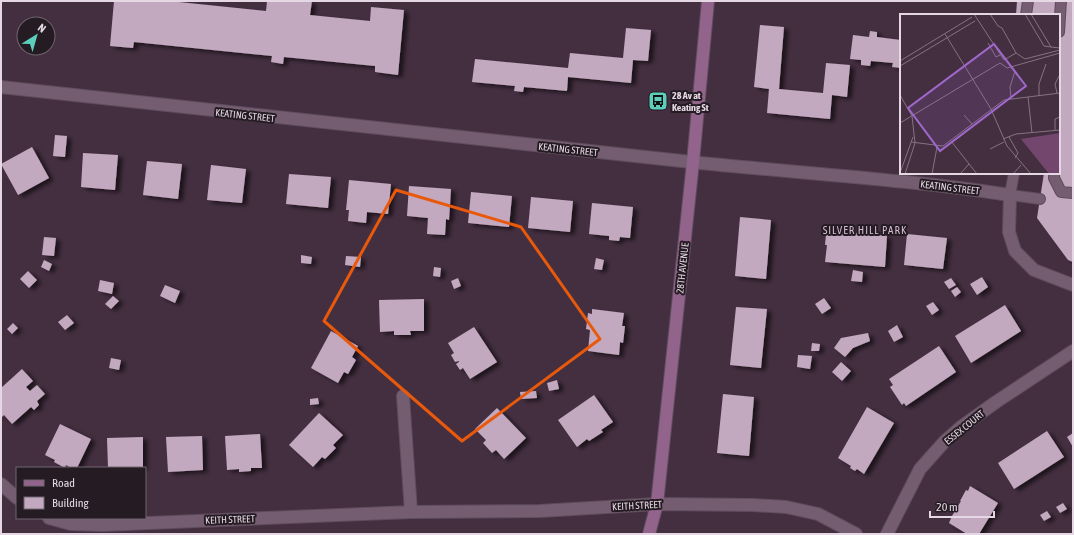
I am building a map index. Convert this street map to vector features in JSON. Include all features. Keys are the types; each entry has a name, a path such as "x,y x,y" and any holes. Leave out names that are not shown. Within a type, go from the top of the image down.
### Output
{"street":[{"name":"28TH AVENUE","path":"649,534 657,504 693,162 708,1"},
{"name":"KEATING STREET","path":"1,87 218,112 693,162 963,188 1010,195"},
{"path":"1010,195 1009,232 1016,251 1034,270 1073,285"},
{"name":"ESSEX COURT","path":"887,534 920,469 945,441 961,427 996,402 1073,351"},
{"path":"403,396 411,512"},
{"path":"1,484 16,497"},
{"name":"KEITH STREET","path":"53,519 71,524 141,528 411,512 540,511 657,504 753,505 786,507 818,514 854,533"}],"lane":[{"path":"1026,14 1028,1"},
{"path":"1060,16 1061,1"},
{"path":"1014,174 1010,195 1040,199"},
{"path":"1054,174 1054,178 1061,192 1073,193"}],"highlighted area":[{"path":"396,190 521,227 600,339 462,441 324,321"}],"building":[{"path":"114,1 169,1 266,11 267,1 312,1 310,15 370,21 371,7 404,10 398,75 375,72 375,66 284,57 283,64 271,62 272,56 134,42 133,48 110,46"},
{"path":"1017,1 1073,1 1073,262 1068,260 1037,218 1044,174 1060,174 1060,14 1016,14"},
{"path":"760,25 784,27 779,89 823,93 826,63 850,65 847,97 832,95 830,119 767,113 769,89 754,87"},
{"path":"626,28 651,30 648,61 633,60 631,83 568,77 567,91 524,87 523,92 514,91 515,86 472,82 475,59 568,68 570,53 623,58"},
{"path":"870,31 877,32 877,37 900,40 900,68 892,67 893,63 871,61 870,66 861,65 861,60 850,59 853,35 869,37"},
{"path":"55,135 67,136 65,157 53,156"},
{"path":"32,147 49,178 18,195 1,164"},
{"path":"83,153 118,155 115,190 81,187"},
{"path":"147,161 182,164 178,199 143,195"},
{"path":"211,165 246,169 242,203 207,200"},
{"path":"289,174 331,177 328,208 286,204"},
{"path":"349,180 391,184 388,214 367,212 366,223 348,221 349,210 346,210"},
{"path":"409,186 451,189 449,220 446,219 445,235 427,234 428,218 407,216"},
{"path":"471,192 512,196 509,227 468,223"},
{"path":"531,197 573,201 570,232 528,228"},
{"path":"592,203 633,207 630,238 620,237 619,241 609,240 609,236 589,234"},
{"path":"740,217 771,220 766,279 735,276"},
{"path":"828,230 887,236 885,267 825,262 827,245 825,245 826,234"},
{"path":"907,234 947,238 943,269 904,265"},
{"path":"44,237 56,238 54,256 42,255"},
{"path":"301,255 312,257 311,264 301,263"},
{"path":"346,256 361,257 360,267 345,265"},
{"path":"596,258 604,260 602,270 594,269"},
{"path":"44,260 52,264 49,271 41,267"},
{"path":"434,267 441,268 440,277 433,276"},
{"path":"853,270 863,272 862,282 851,281"},
{"path":"28,271 37,280 29,288 20,279"},
{"path":"982,277 988,287 977,295 970,284"},
{"path":"458,278 461,286 454,289 451,281"},
{"path":"951,278 956,285 949,289 944,282"},
{"path":"100,280 114,283 112,294 98,291"},
{"path":"165,285 180,291 175,303 160,296"},
{"path":"957,287 961,292 955,297 951,291"},
{"path":"113,296 119,301 111,309 105,304"},
{"path":"824,298 831,308 822,314 815,304"},
{"path":"424,299 424,331 410,331 411,335 394,335 394,331 380,332 379,300"},
{"path":"933,302 939,310 932,315 926,306"},
{"path":"1005,305 1021,331 971,363 955,336"},
{"path":"736,307 767,309 761,368 730,365"},
{"path":"592,309 624,313 622,326 625,326 623,343 620,342 619,355 588,351 590,330 586,329 588,313 592,314"},
{"path":"67,315 74,323 65,330 58,322"},
{"path":"13,323 18,328 12,334 7,329"},
{"path":"897,325 903,337 894,342 888,331"},
{"path":"474,327 497,362 470,379 463,368 460,370 456,364 459,361 455,362 451,355 454,353 448,343"},
{"path":"331,331 358,346 352,357 356,360 348,374 344,372 338,383 311,368"},
{"path":"868,333 870,341 853,348 845,357 834,348 841,338"},
{"path":"812,343 820,344 819,351 811,351"},
{"path":"939,346 956,372 906,406 904,403 902,405 890,387 893,385 889,379"},
{"path":"798,355 812,356 810,369 797,367"},
{"path":"111,358 121,360 119,370 109,368"},
{"path":"841,362 851,371 842,381 832,372"},
{"path":"22,369 33,381 26,387 30,391 37,385 45,394 37,401 39,405 34,410 31,407 12,424 4,415 2,417 1,415 1,388"},
{"path":"557,380 559,389 549,391 547,383"},
{"path":"536,391 537,398 521,399 520,392"},
{"path":"723,394 754,397 749,456 717,453"},
{"path":"594,395 613,422 601,430 603,432 589,441 587,439 577,447 558,420"},
{"path":"318,398 319,404 310,405 310,399"},
{"path":"867,407 894,423 864,474 857,469 855,471 850,468 851,466 838,458"},
{"path":"497,408 526,438 504,459 496,450 492,453 483,443 486,440 475,429"},
{"path":"319,413 343,435 333,445 336,448 325,459 322,457 313,467 289,445"},
{"path":"60,424 91,439 77,467 69,467 66,465 65,467 63,467 54,462 55,460 45,455"},
{"path":"1047,431 1064,457 1014,489 998,463"},
{"path":"1073,433 1073,447 1067,437"},
{"path":"260,434 262,468 251,468 251,471 239,472 239,469 227,470 225,436"},
{"path":"202,436 203,470 168,472 166,437"},
{"path":"143,437 143,467 108,467 107,438"},
{"path":"970,486 998,503 979,534 967,534 949,523 966,490 968,491"},
{"path":"1063,503 1067,509 1060,513 1056,507"},
{"path":"1047,511 1051,517 1044,521 1040,515"}],"place":[{"name":"28 Av at Keating St","path":"658,101"}],"district":[{"name":"SILVER HILL PARK","path":"865,230"}]}
